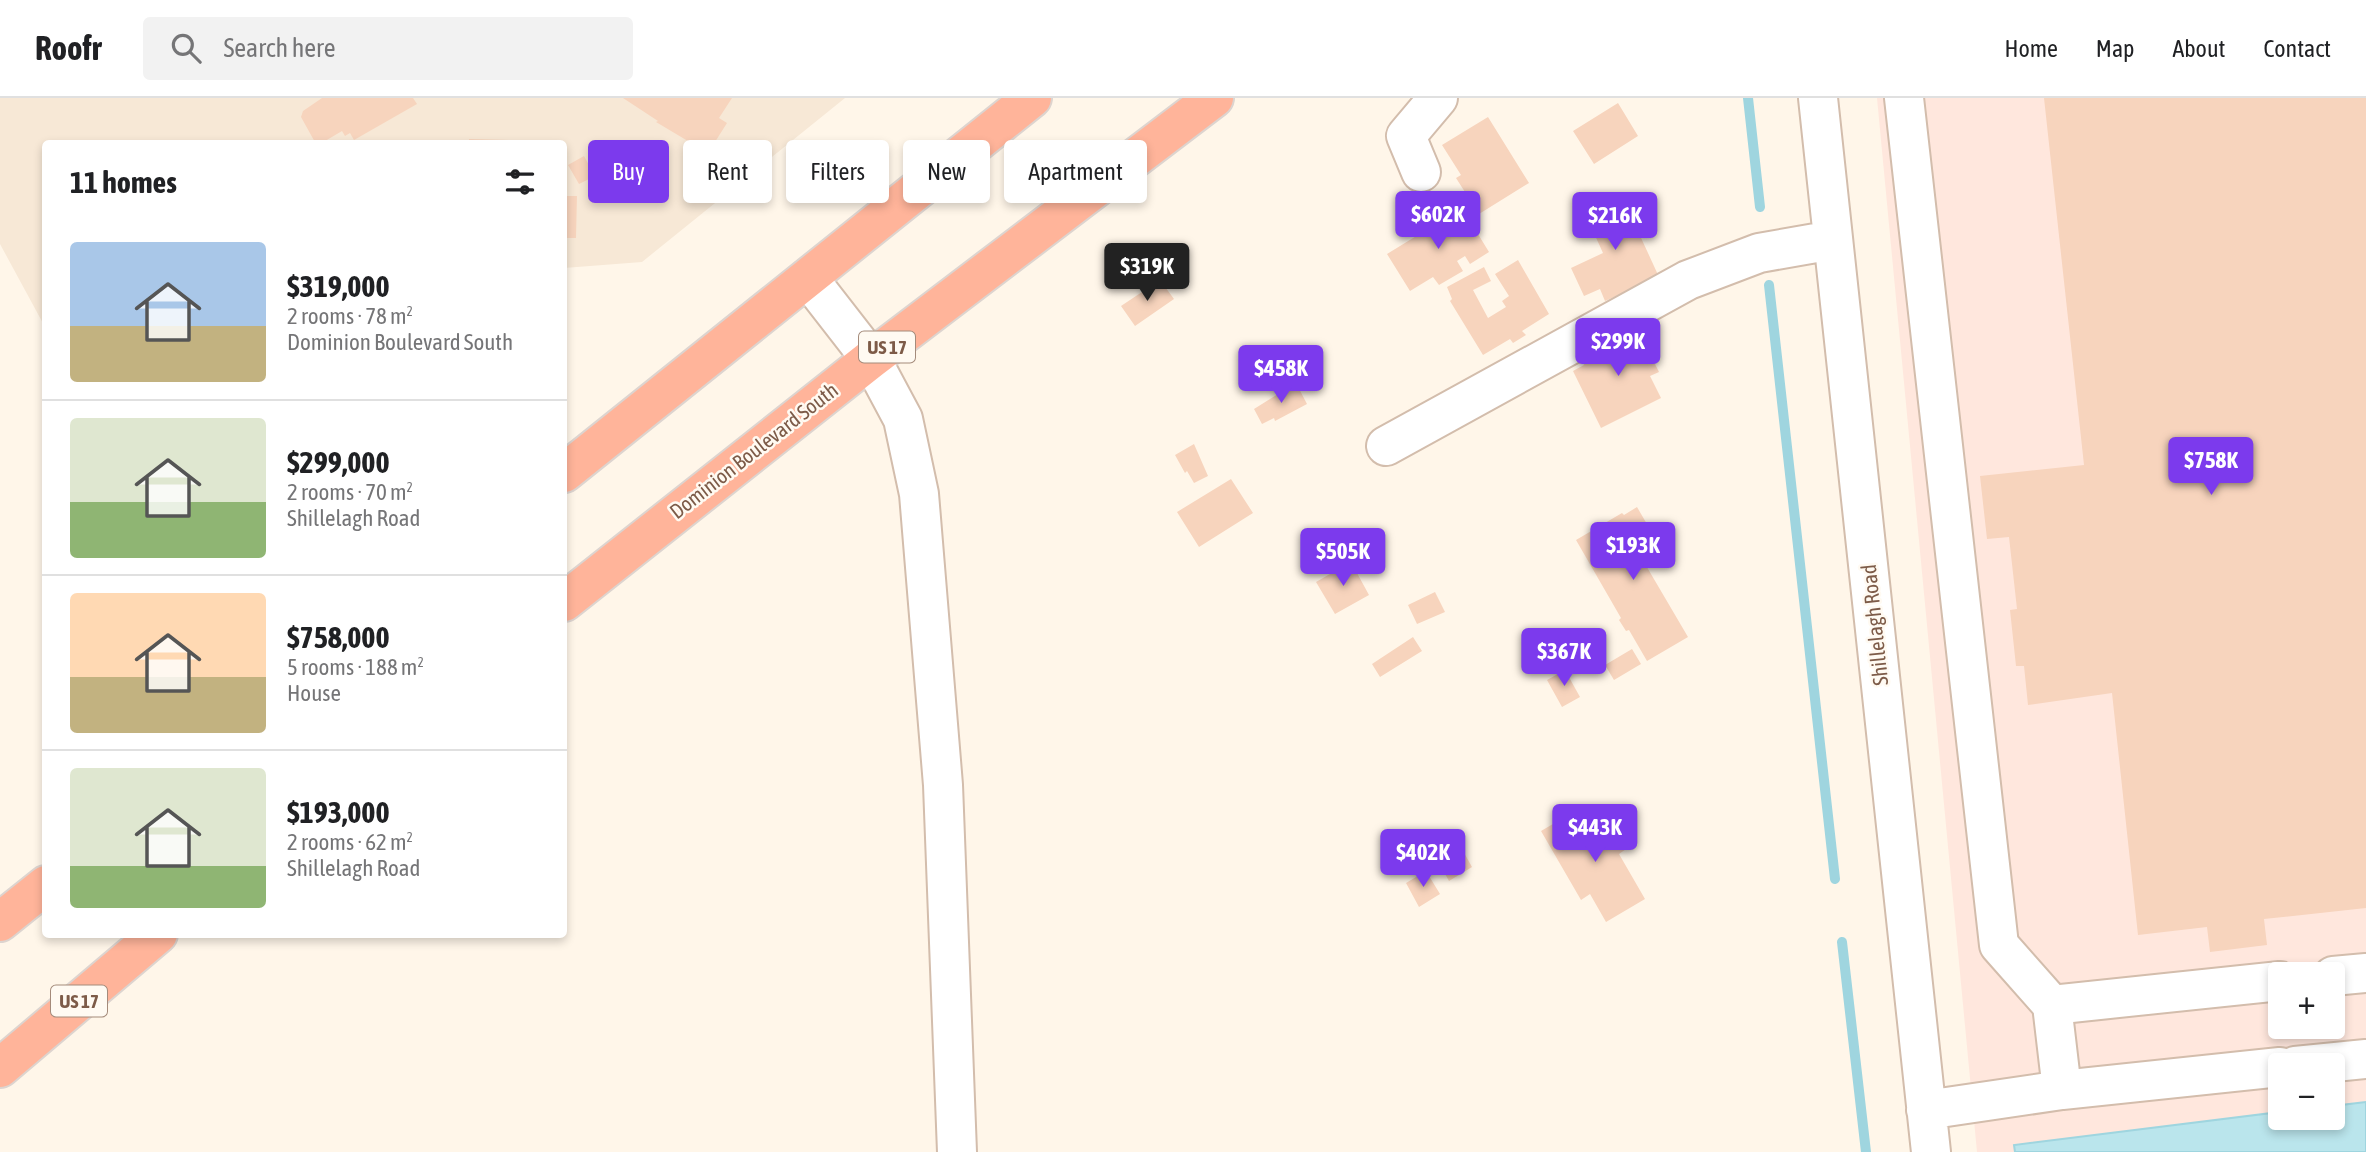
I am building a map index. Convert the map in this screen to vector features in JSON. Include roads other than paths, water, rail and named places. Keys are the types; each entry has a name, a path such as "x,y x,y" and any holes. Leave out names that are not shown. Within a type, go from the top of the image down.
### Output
{"highway":[{"path":"567,471 1032,98"},
{"name":"Dominion Boulevard South","path":"567,600 871,359 1214,98"},
{"path":"0,922 42,888"},
{"name":"US 17","path":"0,1068 153,938"}],"street":[{"path":"1421,172 1406,136 1438,98"},
{"name":"Shillelagh Road","path":"1818,98 1931,1152"},
{"path":"1905,98 1999,945 2052,1004 2063,1090"},
{"path":"1386,446 1688,279 1759,253 1833,240"},
{"path":"808,278 871,359 903,419 919,494 943,785 957,1152"},
{"path":"2345,975 2366,973"},
{"path":"2052,1004 2268,982"},
{"path":"2345,1061 2366,1059"},
{"path":"1926,1110 2063,1090 2268,1068"}],"water":[{"path":"2366,1102 2366,1152 2015,1152 2014,1145 2268,1113 2268,1130 2345,1130 2345,1105"}],"waterway":[{"path":"1748,98 1760,207"},
{"path":"1769,285 1835,879"},
{"path":"1842,942 1866,1152"}]}
